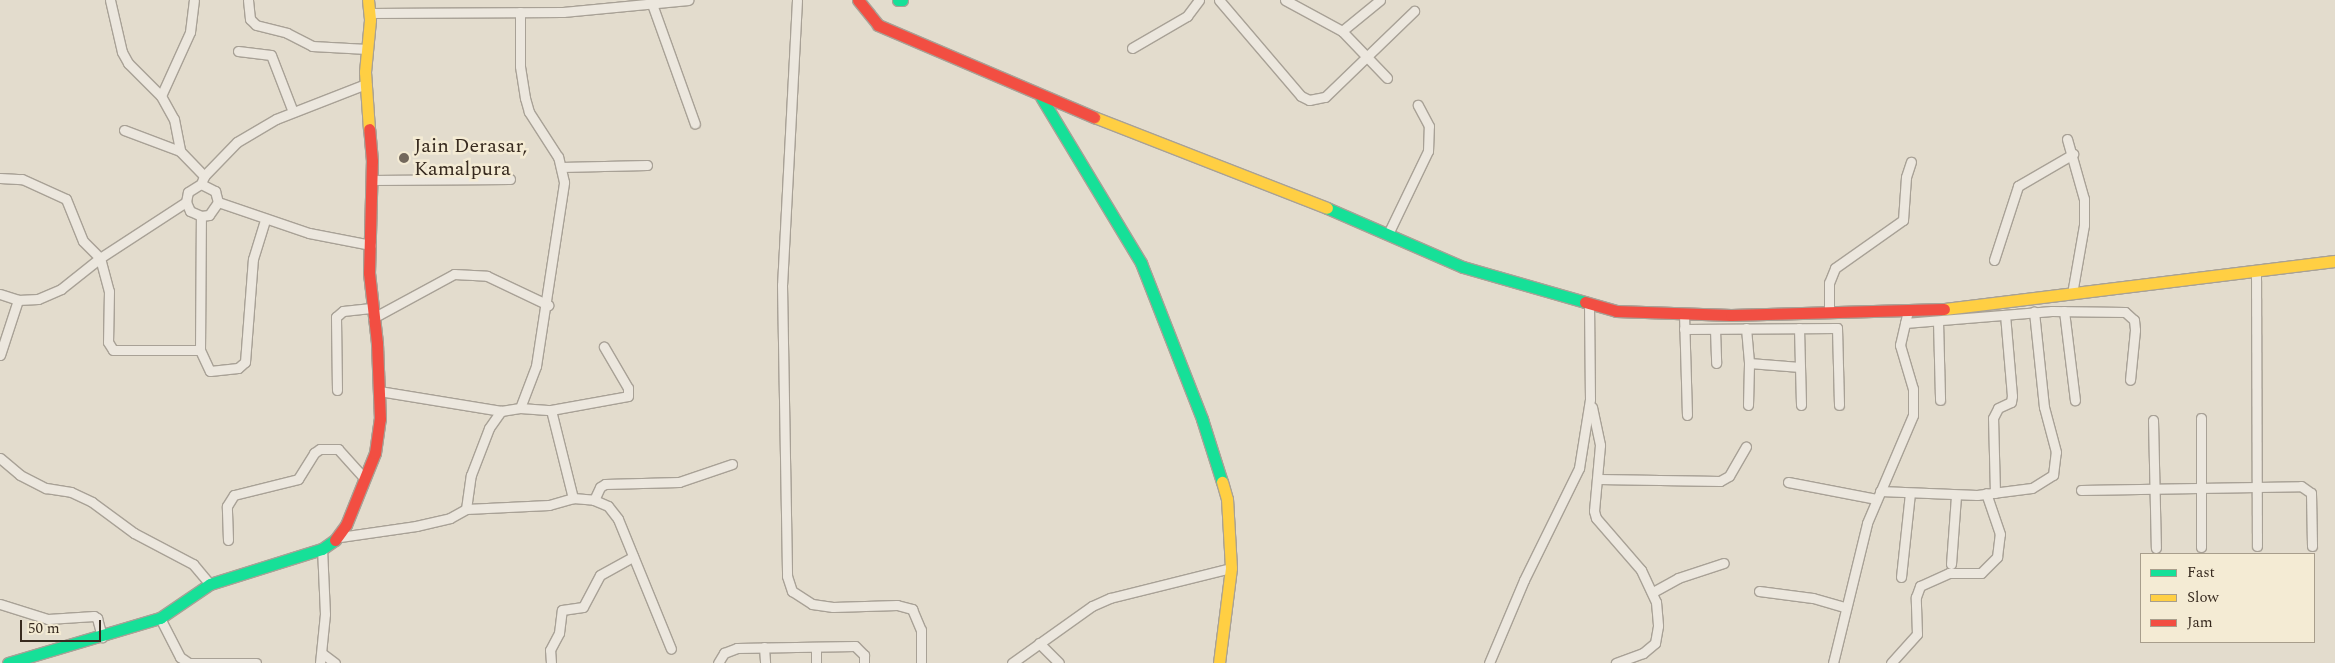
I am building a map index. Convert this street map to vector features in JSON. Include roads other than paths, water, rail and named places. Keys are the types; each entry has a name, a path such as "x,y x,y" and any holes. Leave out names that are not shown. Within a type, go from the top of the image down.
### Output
{"main road":[{"path":"8,663 102,637 160,618 210,584 322,549 340,537 357,502 364,478 375,453 380,419 368,273 371,245 372,180 366,84 368,0"},
{"path":"858,0 878,25 1041,97 1388,234 1463,267 1616,311 1684,314 1952,309 2335,261"},
{"path":"1041,97 1141,263 1202,419 1227,499 1231,568 1219,663"}],"street":[{"path":"110,0 122,52 128,63 161,96 174,119 180,151 202,180 215,191 218,202"},
{"path":"161,96 190,32 194,0"},
{"path":"248,0 250,19 256,25 287,33 312,46 367,49"},
{"path":"369,13 563,12 688,0"},
{"path":"797,0 782,285 787,576 792,591 812,604 833,607 897,605 912,609 921,630 921,663"},
{"path":"1132,48 1187,16 1199,0"},
{"path":"1219,0 1301,96 1309,100 1325,97 1414,11"},
{"path":"1285,0 1342,31 1387,78"},
{"path":"1342,31 1380,0"},
{"path":"652,4 694,124"},
{"path":"520,12 520,66 525,98 529,112 558,157 564,182 548,305 536,366 520,408"},
{"path":"238,51 271,55 294,112"},
{"path":"218,202 209,214 201,216 190,211 186,202 188,192 202,180 237,142 294,112 366,84"},
{"path":"1388,234 1428,151 1429,126 1418,105"},
{"path":"124,130 180,151"},
{"path":"2067,139 2082,187 2084,213 2072,294"},
{"path":"1994,260 2018,186 2073,154"},
{"path":"1829,312 1830,283 1835,268 1903,220 1906,177 1911,162"},
{"path":"560,167 647,166"},
{"path":"0,178 22,179 63,196 83,241 100,258 109,291 109,346 114,350 200,350"},
{"path":"372,180 510,179"},
{"path":"0,294 18,300 38,299 61,290 100,258 186,202"},
{"path":"218,202 265,220 309,233 371,245"},
{"path":"201,216 200,350 210,371 238,368 245,362 253,259 265,220"},
{"path":"2256,271 2257,546"},
{"path":"337,390 336,317 343,311 372,313 454,274 487,276 548,305"},
{"path":"0,356 18,300"},
{"path":"1488,663 1524,580 1579,468 1590,399 1589,304"},
{"path":"1835,660 1844,607 1878,495 1906,438 1914,415 1913,389 1900,345 1908,310"},
{"path":"1904,324 2034,312 2114,310 2131,314 2135,330 2130,380"},
{"path":"2064,311 2075,400"},
{"path":"1788,482 1878,495 1910,493 1956,496 2032,488 2053,475 2057,463 2044,407 2034,312"},
{"path":"1684,314 1687,415"},
{"path":"1891,663 1917,634 1916,597 1920,586 1949,573 1981,573 1996,557 2000,534 1990,493 1992,418 1998,408 2011,402 2012,396 2005,315"},
{"path":"1938,321 1940,400"},
{"path":"1684,329 1830,327 1839,331 1839,405"},
{"path":"1715,328 1716,363"},
{"path":"1746,328 1749,364 1748,406"},
{"path":"1799,328 1801,405"},
{"path":"379,391 406,393 501,410 520,408 551,410 628,396 628,388 604,347"},
{"path":"1749,364 1800,367"},
{"path":"1590,399 1600,445 1599,479 1594,511 1596,518 1642,570 1653,592 1657,636 1650,649 1631,661 1616,663"},
{"path":"466,509 471,475 489,428 501,410"},
{"path":"551,410 574,498"},
{"path":"2201,418 2201,547"},
{"path":"2153,420 2156,548"},
{"path":"1599,479 1720,481 1729,476 1746,446"},
{"path":"228,540 227,506 234,495 298,479 314,453 320,449 338,449 364,478"},
{"path":"0,458 20,475 46,488 71,492 92,502 134,533 193,564 210,584"},
{"path":"594,500 600,487 605,484 679,482 732,464"},
{"path":"2081,490 2307,488 2311,493 2312,546"},
{"path":"1901,576 1910,493"},
{"path":"1951,564 1956,496"},
{"path":"340,537 416,526 450,518 466,509 535,507 574,498 594,500 608,506 618,519 672,650"},
{"path":"322,549 321,659 335,663"},
{"path":"551,663 550,650 559,633 562,610 583,607 600,575 633,557"},
{"path":"1653,592 1678,578 1724,563"},
{"path":"1012,663 1039,643 1110,598 1231,568"},
{"path":"1759,591 1814,598 1844,607"},
{"path":"0,604 48,619 94,616 97,618 102,637"},
{"path":"160,618 180,656 189,663 256,663"},
{"path":"1039,643 1059,663"},
{"path":"718,663 724,652 737,648 855,646 864,656 864,663"},
{"path":"816,647 816,663"},
{"path":"764,648 765,663"}],"place":[{"name":"Jain Derasar, Kamalpura","path":"404,158"}]}
